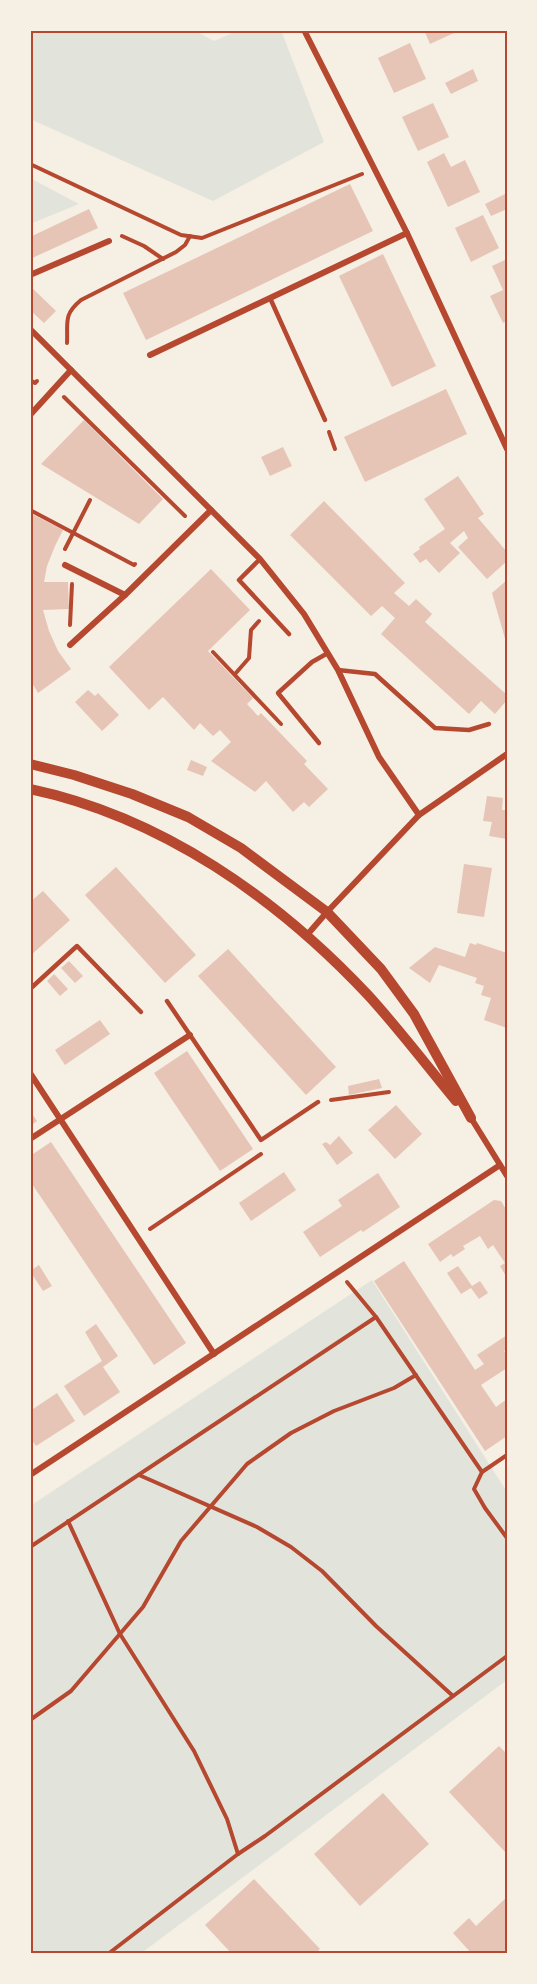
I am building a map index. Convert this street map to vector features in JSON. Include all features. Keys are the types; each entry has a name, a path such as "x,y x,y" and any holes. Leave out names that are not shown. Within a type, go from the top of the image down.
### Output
{"street":[{"path":"304,30 407,233 507,449"},
{"path":"150,356 407,233"},
{"path":"30,274 109,241"},
{"path":"30,328 260,558 304,614 338,670 379,757 419,815"},
{"path":"30,415 71,370"},
{"path":"70,645 125,595 211,510"},
{"path":"65,565 125,595"},
{"path":"307,935 419,815 507,754"},
{"path":"30,764 74,775 122,791 188,817 241,848 327,912 381,969 414,1014 471,1118 507,1176"},
{"path":"30,789 118,814 179,845 246,886 307,935 368,996 471,1118"},
{"path":"30,1139 190,1035"},
{"path":"30,1073 214,1354"},
{"path":"30,1475 500,1165"}],"lane":[{"path":"270,298 325,420"},
{"path":"260,558 238,580 289,634"},
{"path":"319,743 278,693 312,662 328,654"},
{"path":"338,670 375,674 435,728 469,730 489,724"},
{"path":"30,989 77,946 141,1012"},
{"path":"168,1001 261,1140 318,1102"}],"path":[{"path":"30,165 181,235 202,238 374,169"},
{"path":"109,241 118,236 124,236 163,259"},
{"path":"30,380 35,383 60,358 67,347 67,317 72,307 81,300 163,259 185,245 190,236"},
{"path":"55,388 195,526"},
{"path":"30,510 134,565 142,556"},
{"path":"175,522 183,514"},
{"path":"235,674 249,658 250,630 268,613"},
{"path":"213,652 283,726"},
{"path":"318,1102 389,1092"},
{"path":"137,1238 263,1153 261,1140"},
{"path":"338,1272 376,1317 482,1472"},
{"path":"30,1547 376,1317"},
{"path":"30,1720 71,1691 143,1607 181,1541 247,1464 291,1433 334,1411 394,1388 416,1375"},
{"path":"507,1455 482,1472 474,1489 485,1509 507,1538"},
{"path":"138,1475 258,1527 291,1547 322,1571 376,1626 453,1696"},
{"path":"68,1521 120,1634 194,1751 227,1819 238,1854"},
{"path":"108,1954 238,1854 507,1656"}],"shaded area":[{"path":"30,30 194,30 214,41 239,30 281,30 324,142 213,201 30,119"},
{"path":"30,178 79,204 30,224"},
{"path":"372,1280 507,1492 507,1680 140,1954 30,1954 30,1506"}],"building":[{"path":"424,30 453,30 454,33 430,44"},
{"path":"410,43 426,79 394,93 378,58"},
{"path":"473,69 478,81 451,94 445,83"},
{"path":"433,103 449,137 418,151 402,117"},
{"path":"444,153 451,167 465,160 480,192 448,207 427,162"},
{"path":"350,184 373,231 146,340 123,293"},
{"path":"507,193 507,209 491,216 485,204"},
{"path":"89,209 98,228 30,259 30,237"},
{"path":"483,215 499,248 471,262 455,228"},
{"path":"383,254 436,366 392,387 339,276"},
{"path":"507,259 507,321 503,323 490,296 503,290 492,266"},
{"path":"30,286 56,311 44,323 30,310"},
{"path":"446,389 467,434 365,482 344,437"},
{"path":"84,420 163,499 139,524 41,464"},
{"path":"283,447 292,466 270,476 261,457"},
{"path":"458,476 484,514 478,518 507,552 507,561 487,579 458,547 468,538 464,531 450,543 460,553 439,573 426,559 420,563 413,554 420,549 419,547 445,529 424,499"},
{"path":"324,501 405,583 394,593 409,606 416,599 432,614 425,622 507,695 507,700 495,714 481,701 469,714 381,634 395,618 382,606 371,616 290,535"},
{"path":"30,513 63,530 47,566 44,582 68,582 69,609 43,610 58,651 71,669 38,693 30,679"},
{"path":"211,569 250,610 208,651 253,698 247,704 258,716 261,713 307,761 304,764 328,789 309,807 304,802 293,812 266,781 255,792 211,761 231,742 220,730 213,736 200,723 194,730 163,697 149,710 109,667"},
{"path":"507,580 507,642 506,642 492,593"},
{"path":"88,690 95,696 98,693 119,715 102,731 75,702"},
{"path":"191,760 207,767 203,776 187,770"},
{"path":"487,796 503,798 502,810 507,810 507,839 489,836 492,822 483,821"},
{"path":"464,864 492,868 484,917 457,913"},
{"path":"116,867 196,955 165,983 85,895"},
{"path":"43,891 70,920 30,956 30,902"},
{"path":"470,943 476,945 477,943 507,953 507,1028 484,1020 491,998 481,995 484,986 475,983 477,978 439,965 430,983 409,968 435,947 465,957"},
{"path":"228,949 336,1067 306,1095 198,976"},
{"path":"69,961 83,976 75,983 61,968"},
{"path":"54,974 68,989 60,996 47,981"},
{"path":"100,1020 110,1034 65,1065 55,1050"},
{"path":"187,1051 253,1149 220,1171 154,1073"},
{"path":"379,1079 382,1088 349,1095 348,1086"},
{"path":"396,1105 422,1134 395,1159 368,1130"},
{"path":"30,1111 37,1121 30,1126"},
{"path":"339,1136 353,1153 337,1165 322,1144 326,1142 330,1145"},
{"path":"51,1142 186,1343 154,1365 30,1181 30,1156"},
{"path":"284,1172 296,1190 251,1221 239,1203"},
{"path":"378,1173 400,1207 320,1257 303,1232 342,1206 338,1200"},
{"path":"494,1200 501,1201 507,1211 507,1278 500,1266 505,1263 493,1245 488,1249 480,1236 463,1246 465,1249 453,1257 451,1254 440,1262 428,1244"},
{"path":"404,1261 475,1370 484,1364 477,1355 507,1335 507,1349 504,1351 507,1355 507,1368 481,1385 496,1407 507,1399 507,1436 485,1451 374,1281"},
{"path":"39,1265 52,1286 43,1291 30,1271"},
{"path":"458,1266 472,1286 480,1281 488,1293 479,1299 471,1288 461,1294 447,1273"},
{"path":"96,1324 118,1356 103,1367 120,1392 84,1416 64,1386 102,1361 85,1332"},
{"path":"57,1393 75,1421 36,1446 30,1437 30,1411"},
{"path":"499,1746 507,1754 507,1854 449,1792"},
{"path":"383,1793 429,1844 360,1906 314,1854"},
{"path":"254,1879 320,1949 315,1954 232,1954 205,1925"},
{"path":"507,1897 507,1954 472,1954 453,1933 469,1918 476,1926"}]}
